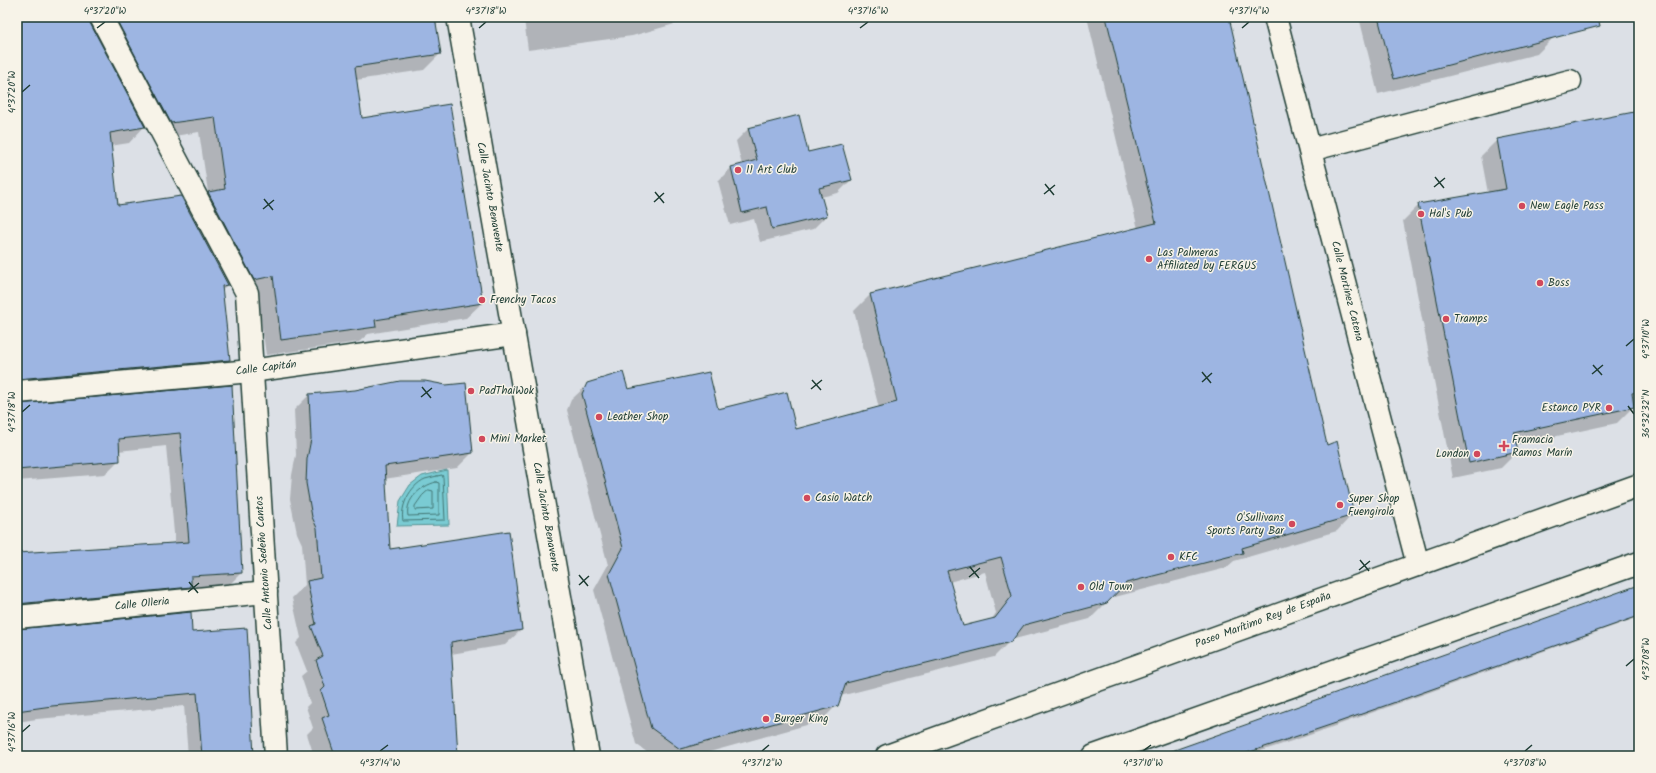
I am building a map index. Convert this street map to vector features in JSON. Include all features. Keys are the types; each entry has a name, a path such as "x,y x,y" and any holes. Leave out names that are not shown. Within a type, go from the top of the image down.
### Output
{"street":[{"name":"Calle Antonio Sedeño Cantos","path":"101,17 246,293 276,756"},
{"name":"Calle Jacinto Benavente","path":"458,17 588,756"},
{"name":"Calle Martínez Catena","path":"1275,17 1418,565"},
{"path":"1310,150 1570,81"},
{"name":"Calle Capitán","path":"17,392 251,371 514,334"},
{"name":"Paseo Marítimo Rey de España","path":"887,756 1639,485"},
{"path":"1094,756 1639,563"},
{"name":"Calle Olleria","path":"17,617 266,592"}],"water":[{"path":"447,470 449,525 397,526 400,501 410,485 422,476"}],"building":[{"path":"17,17 89,17 90,23 145,127 110,133 118,205 181,196 228,285 222,286 230,360 17,379"},
{"path":"115,17 435,17 441,54 355,67 362,118 450,104 483,303 375,320 376,327 281,340 273,276 254,280 208,192 225,189 215,117 171,123"},
{"path":"1106,17 1229,17 1327,445 1337,441 1354,515 1242,548 1243,553 1126,583 1107,603 1024,625 1011,642 846,683 838,706 680,749 651,728 609,574 623,548 582,394 587,383 623,372 628,389 709,372 718,409 787,392 796,429 897,402 870,294 1156,223","holes":["1001,557 1012,596 995,618 963,626 947,571"]},
{"path":"1378,17 1598,17 1600,26 1394,79"},
{"path":"1639,111 1639,392 1632,393 1634,407 1514,433 1518,452 1469,463 1418,204 1506,189 1497,139"},
{"path":"799,115 808,152 842,144 852,180 819,188 827,216 772,229 767,207 742,213 731,167 757,160 748,128"},
{"path":"400,381 425,381 446,385 466,383 473,453 385,466 390,549 509,531 522,630 451,642 458,756 335,756 322,718 329,715 321,691 325,687 316,660 323,656 311,626 316,624 307,581 321,578 317,528 312,517 306,483 307,459 311,439 309,394 355,390"},
{"path":"232,385 242,573 191,576 191,587 17,604 17,553 189,542 180,433 119,439 120,461 17,470 17,404"},
{"path":"1639,585 1639,616 1238,756 1170,756 1169,752"},
{"path":"191,612 192,632 247,628 254,756 202,756 197,693 52,706 17,711 17,629"}],"place":[{"name":"11 Art Club","path":"738,170"},
{"name":"New Eagle Pass","path":"1522,206"},
{"name":"Hal's Pub","path":"1421,214"},
{"name":"Las Palmeras Affiliated by FERGUS","path":"1149,259"},
{"name":"Boss","path":"1540,283"},
{"name":"Frenchy Tacos","path":"482,300"},
{"name":"Tramps","path":"1446,319"},
{"name":"PadThaiWok","path":"471,391"},
{"name":"Estanco PYR","path":"1609,408"},
{"name":"Leather Shop","path":"599,417"},
{"name":"Mini Market","path":"482,439"},
{"name":"Framacia Ramos Marín","path":"1504,446"},
{"name":"London","path":"1477,454"},
{"name":"Casio Watch","path":"807,498"},
{"name":"Super Shop Fuengirola","path":"1340,505"},
{"name":"O'Sullivans Sports Party Bar","path":"1292,524"},
{"name":"KFC","path":"1171,557"},
{"name":"Old Town","path":"1081,587"},
{"name":"Burger King","path":"766,719"}]}
